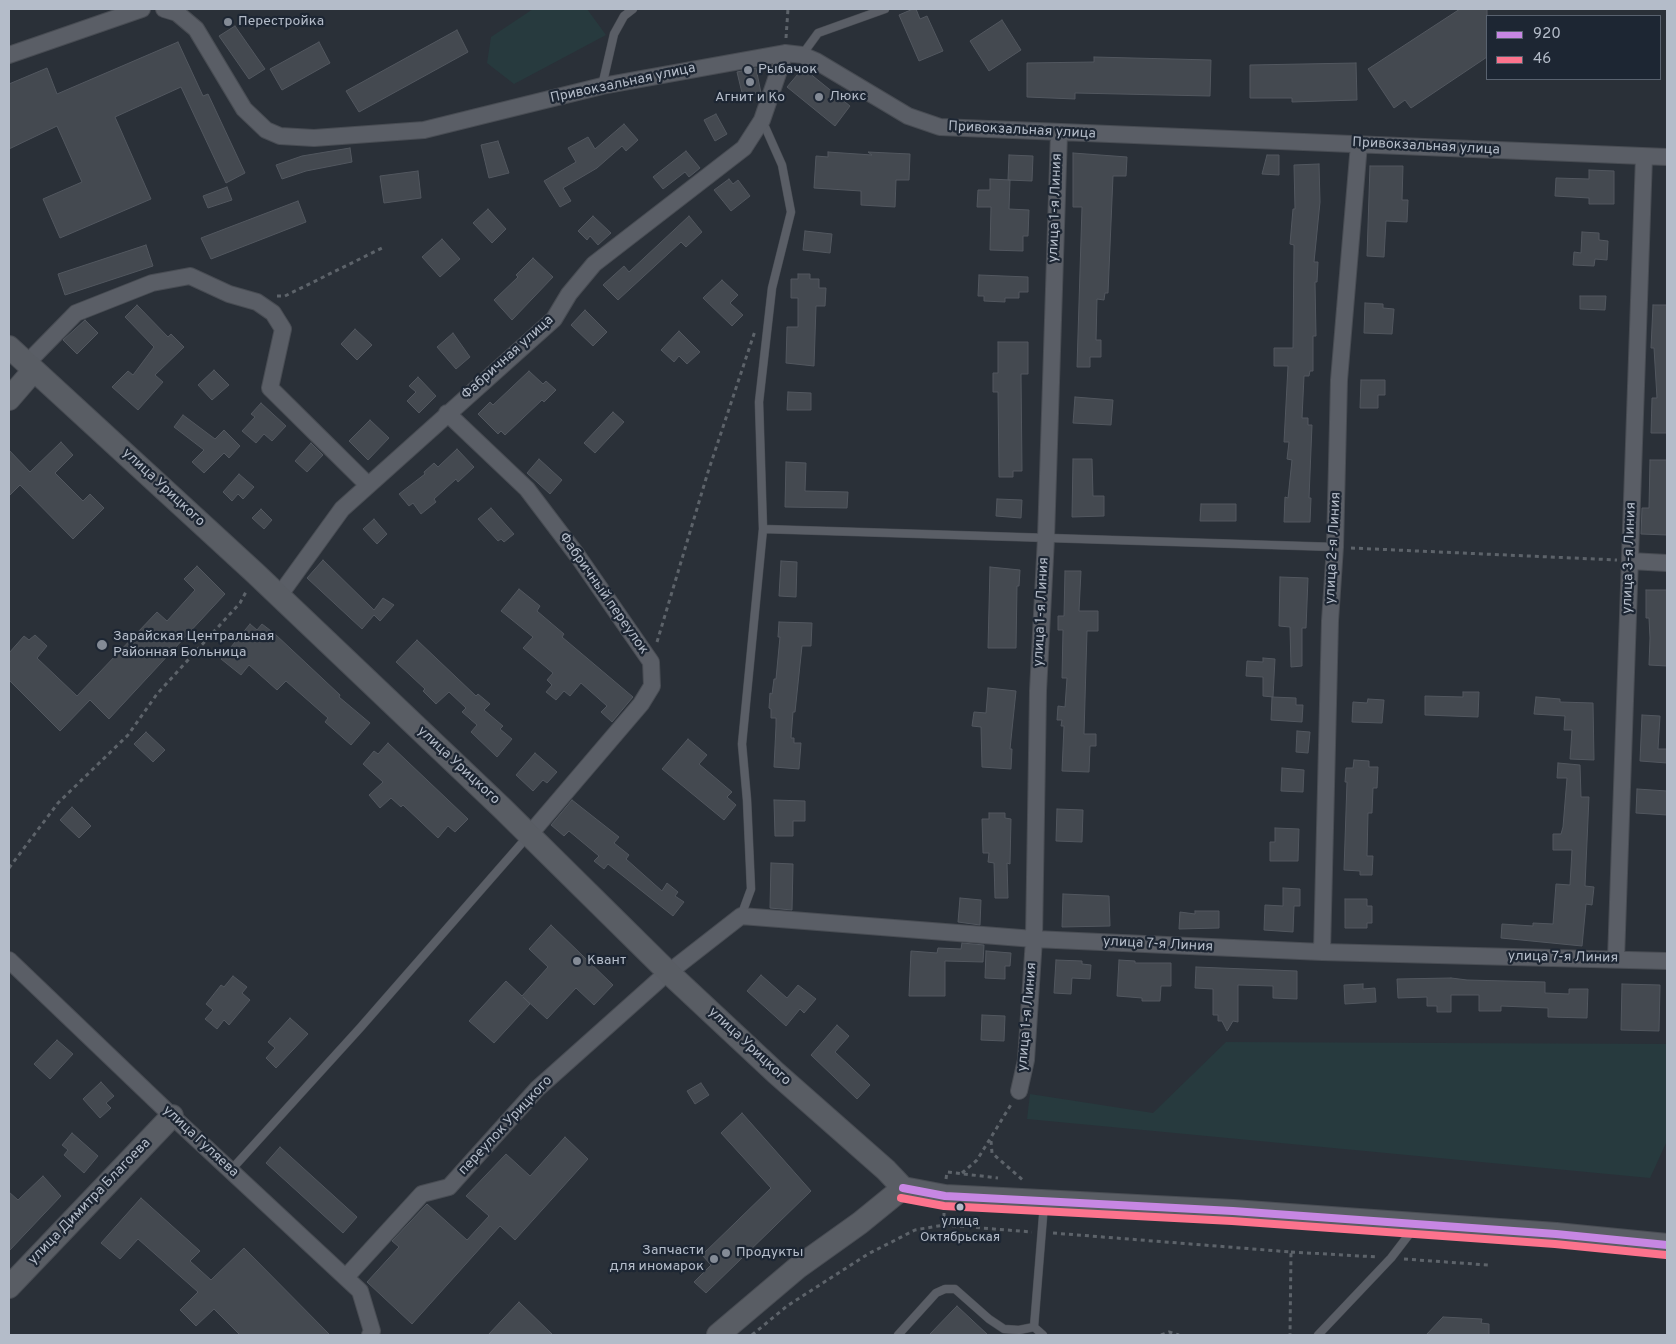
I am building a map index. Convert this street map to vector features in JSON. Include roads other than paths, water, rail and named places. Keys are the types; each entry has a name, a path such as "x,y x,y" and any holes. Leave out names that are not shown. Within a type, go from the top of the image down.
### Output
{"main road":[{"name":"улица Урицкого","path":"9,347 256,573 530,834 669,973 776,1073 886,1170 903,1188"},
{"path":"9,398 31,366"},
{"name":"улица Димитра Благоева","path":"9,1287 172,1116"},
{"path":"718,1335 797,1268 860,1223 903,1188 945,1196 1556,1234 1667,1245"}],"street":[{"path":"9,55 142,9"},
{"name":"Привокзальная улица","path":"164,9 178,13 196,29 244,109 266,130 280,136 314,138 424,130 602,86 785,53 802,55 923,122 940,127 1667,157"},
{"name":"Фабричная улица","path":"279,596 342,509 367,484 554,319 569,294 594,264 744,148 762,120 785,53"},
{"name":"улица 1-я Линия","path":"1019,1091 1026,1060 1034,939 1038,691 1046,538 1059,133"},
{"name":"улица 2-я Линия","path":"1322,952 1330,621 1335,547 1339,380 1359,144"},
{"name":"улица 3-я Линия","path":"1616,958 1644,157"},
{"path":"31,366 76,313 152,283 190,276 229,294 257,302 273,313 283,329 270,388 367,484"},
{"name":"Фабричный переулок","path":"448,413 527,489 577,556 651,662 652,686 641,704 530,834"},
{"path":"1630,561 1667,563"},
{"path":"669,973 741,916"},
{"name":"улица 7-я Линия","path":"741,916 1034,939 1322,952 1616,958 1667,961"},
{"name":"улица Гуляева","path":"9,960 172,1116 360,1290 372,1331 370,1335"},
{"name":"переулок Урицкого","path":"346,1278 422,1194 449,1187 537,1089 669,973"}],"lane":[{"path":"602,86 614,34 624,16 633,9"},
{"path":"802,55 818,33 885,9"},
{"path":"741,916 751,889 748,800 742,744 763,529 759,402 772,288 791,212 782,165 762,120"},
{"path":"763,529 1335,547"},
{"path":"230,1170 360,1028 530,834"},
{"path":"1034,1327 1044,1201"},
{"path":"1318,1335 1391,1258 1417,1225"},
{"path":"898,1335 936,1293 944,1289 955,1289 989,1319 1004,1329 1019,1330 1034,1327"},
{"path":"1034,1327 1043,1335"}],"place":[{"name":"Перестройка","path":"228,22"},
{"name":"Рыбачок","path":"748,70"},
{"name":"Агнит и Ко","path":"750,82"},
{"name":"Люкс","path":"819,97"},
{"name":"Зарайская Центральная Районная Больница","path":"102,645"},
{"name":"Квант","path":"577,961"},
{"name":"улица Октябрьская","path":"960,1207"},
{"name":"Продукты","path":"726,1253"},
{"name":"Запчасти для иномарок","path":"714,1259"}]}
